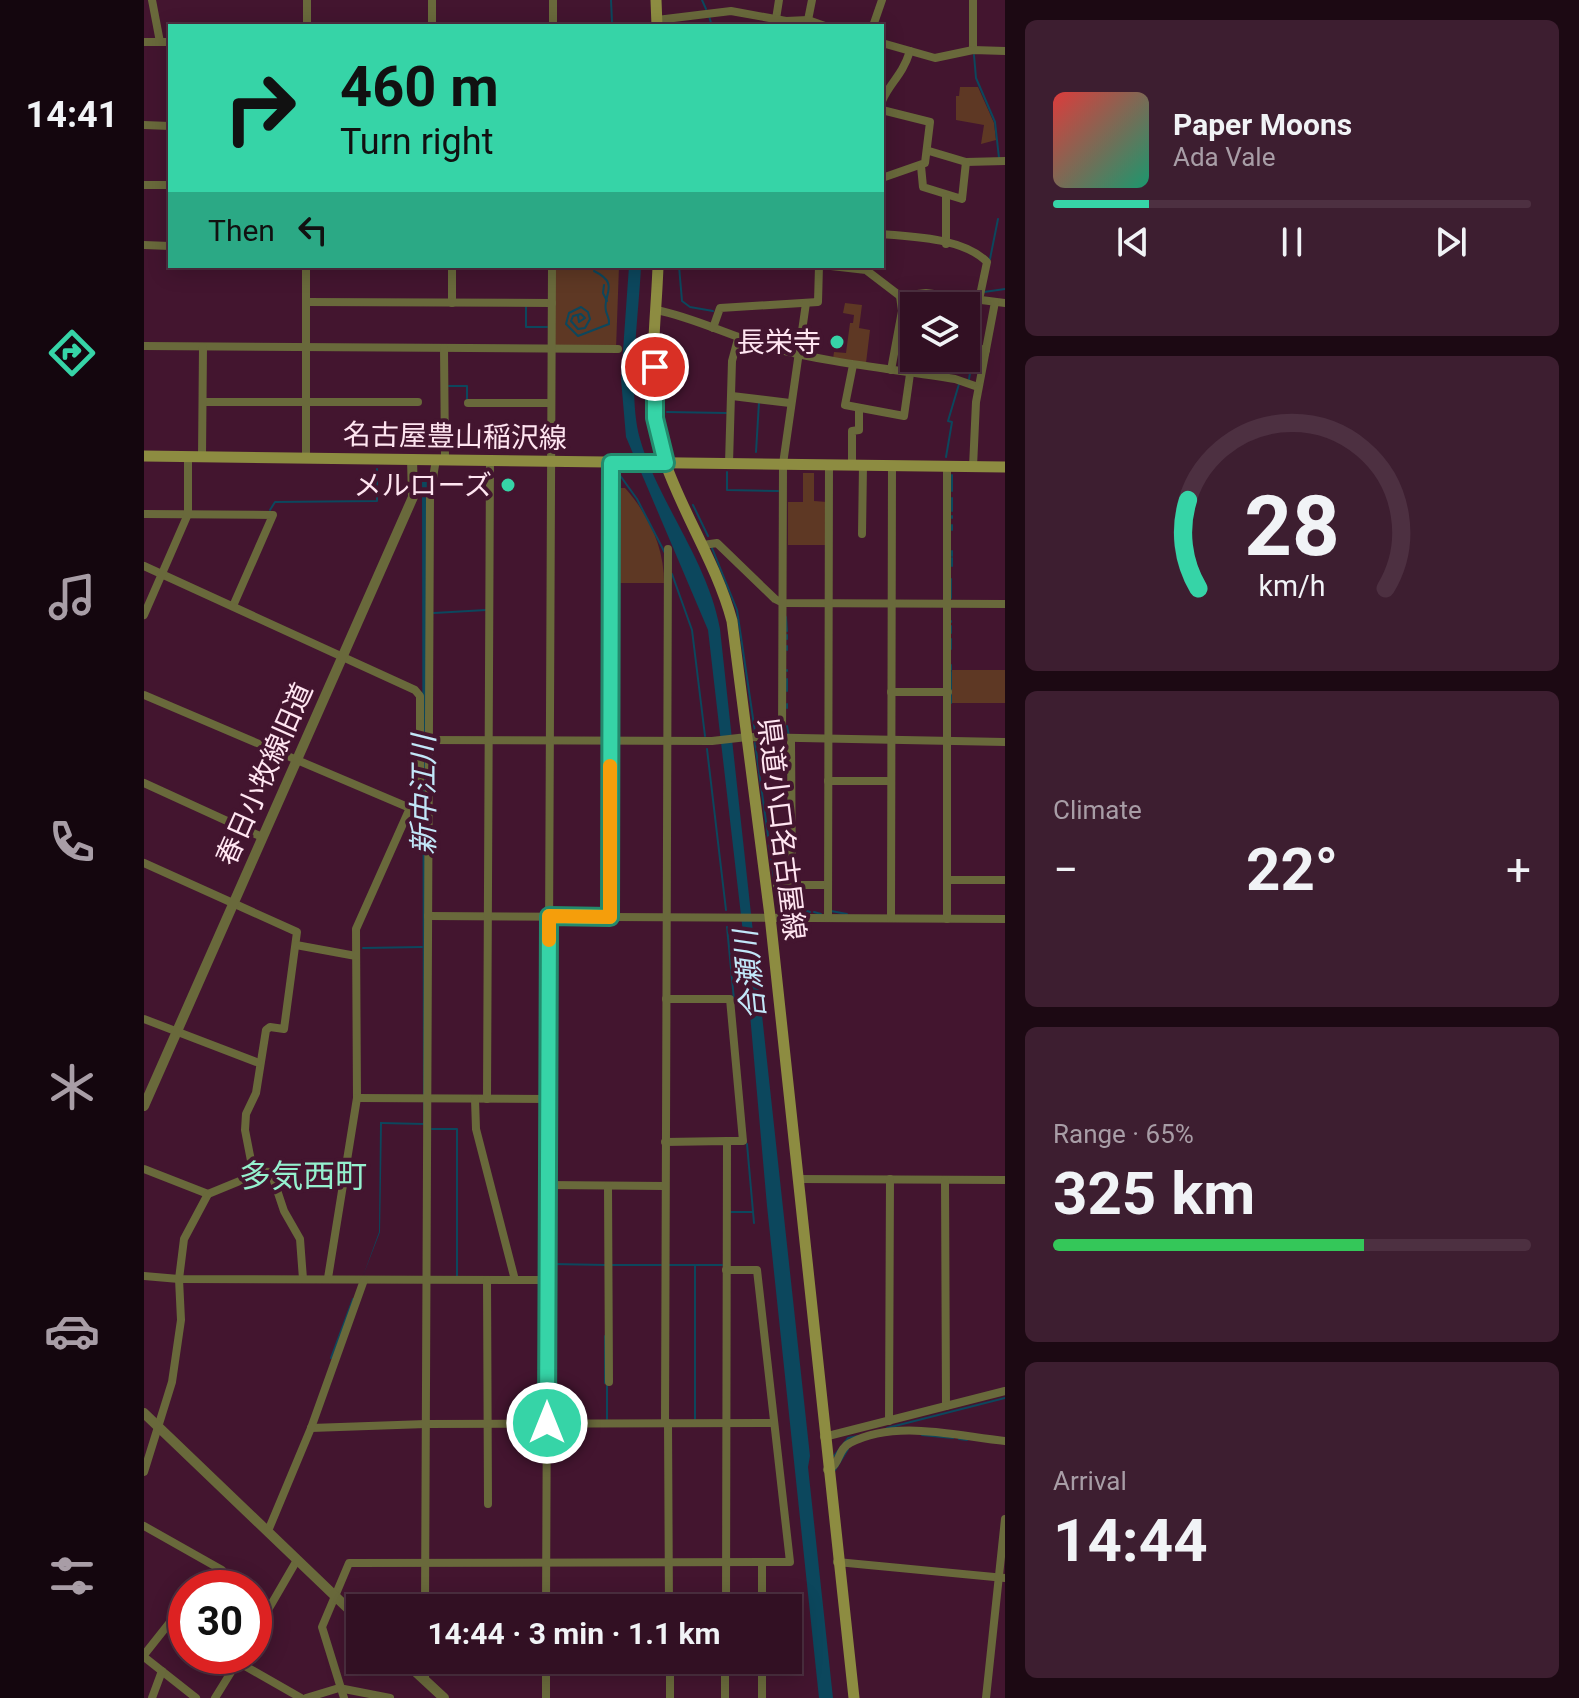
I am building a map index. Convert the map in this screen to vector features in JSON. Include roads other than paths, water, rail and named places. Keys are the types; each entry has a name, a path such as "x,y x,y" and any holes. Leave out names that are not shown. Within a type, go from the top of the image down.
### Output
{"main road":[{"path":"656,0 657,23"},
{"name":"県道小口名古屋線","path":"658,268 653,400 666,463 703,545 732,621 854,1698"},
{"name":"名古屋豊山稲沢線","path":"144,456 1005,467"}],"street":[{"path":"152,0 152,42"},
{"path":"307,0 307,24"},
{"path":"432,0 432,24"},
{"path":"553,0 553,24"},
{"path":"779,0 782,22"},
{"path":"808,20 812,0"},
{"path":"874,24 882,0"},
{"path":"973,0 973,50"},
{"path":"657,23 731,11 782,22 808,20 819,24"},
{"path":"884,44 935,58 973,50 1005,51"},
{"path":"884,97 903,75 910,51"},
{"path":"884,111 895,116 928,119 929,151 921,166 923,187 940,191 946,197 962,199 966,162"},
{"path":"144,125 168,126"},
{"path":"929,151 966,162 1005,161"},
{"path":"884,177 921,166"},
{"path":"144,185 168,185"},
{"path":"946,197 946,244"},
{"path":"884,234 946,244 979,254 987,262 980,295"},
{"path":"144,245 168,246"},
{"path":"306,268 306,458"},
{"path":"452,268 452,303"},
{"path":"546,1594 552,268"},
{"path":"713,328 720,308 818,302 819,268"},
{"path":"866,268 900,296"},
{"path":"973,467 978,387 1000,303 980,300"},
{"path":"306,302 552,303"},
{"path":"792,885 783,603 783,464 806,303"},
{"path":"656,310 738,339 799,355 947,378 978,387"},
{"path":"891,370 900,322"},
{"path":"729,463 732,361 738,339"},
{"path":"144,346 618,349"},
{"path":"202,456 203,347"},
{"path":"425,1594 428,916 425,740 430,497 437,459 444,348"},
{"path":"980,349 986,350"},
{"path":"853,365 845,405 859,409 904,416 910,374"},
{"path":"732,396 790,403"},
{"path":"203,402 418,402"},
{"path":"468,403 551,403"},
{"path":"859,409 859,430 852,431 862,534"},
{"path":"144,615 188,514 188,457"},
{"name":"春日小牧線旧道","path":"144,1106 413,497 414,459"},
{"path":"487,1099 490,460"},
{"path":"610,917 611,463"},
{"path":"828,918 829,465"},
{"path":"891,918 892,466"},
{"path":"947,467 947,919"},
{"path":"144,514 273,515 233,606"},
{"path":"703,545 717,543 775,599 783,603 1005,604"},
{"path":"668,549 665,1186 669,1594"},
{"path":"144,566 415,690 420,696 425,740 420,789 356,929 357,1098 328,1278"},
{"path":"891,692 948,692"},
{"path":"144,695 410,808"},
{"path":"425,740 715,741 744,738 1005,742"},
{"path":"828,781 891,781"},
{"path":"144,783 262,837"},
{"path":"144,863 297,932 284,1029 270,1027 266,1030 256,1093 246,1114 245,1130 253,1171"},
{"path":"947,880 1005,880"},
{"path":"777,885 828,885"},
{"path":"428,916 1005,919"},
{"path":"296,945 356,956"},
{"path":"665,1142 743,1141 730,999 666,999"},
{"path":"144,1019 259,1063"},
{"path":"357,1098 548,1099"},
{"path":"475,1099 476,1129 515,1280"},
{"path":"726,1594 727,1141"},
{"path":"144,1169 208,1194"},
{"path":"144,1472 168,1405 181,1320 179,1279 184,1239 208,1194 247,1178 253,1171"},
{"path":"253,1171 271,1172 284,1211 300,1239 303,1279"},
{"path":"797,1179 1005,1180"},
{"path":"889,1421 890,1179"},
{"path":"945,1180 946,1406"},
{"path":"546,1185 665,1186"},
{"path":"608,1186 609,1382"},
{"path":"344,1698 322,1627 349,1563 790,1562 757,1270 726,1270"},
{"path":"144,1276 179,1279 546,1280"},
{"path":"268,1531 311,1428 364,1280"},
{"path":"487,1280 488,1504"},
{"path":"823,1438 1005,1391"},
{"path":"144,1413 346,1607"},
{"path":"311,1428 426,1424 773,1423"},
{"path":"827,1470 833,1468 842,1450 852,1442 896,1429 1005,1441"},
{"path":"986,1698 1002,1577 1005,1519"},
{"path":"144,1526 222,1570"},
{"path":"272,1603 297,1560"},
{"path":"762,1562 762,1594"},
{"path":"837,1562 1002,1577"},
{"path":"168,1625 144,1656 196,1698"},
{"path":"152,1698 162,1671"},
{"path":"215,1698 230,1674"},
{"path":"265,1674 304,1698 339,1688 390,1698"},
{"path":"418,1674 440,1696"},
{"path":"425,1674 425,1680"},
{"path":"546,1674 546,1698"},
{"path":"670,1674 670,1698"},
{"path":"725,1674 725,1698"},
{"path":"762,1674 762,1698"}],"water":[{"name":"合瀬川","path":"629,268 641,268 634,377 636,421 658,485 705,579 720,629 810,1456 808,1467 833,1698 819,1698 767,1206 742,924 708,630 626,437 621,379"},
{"path":"422,474 429,474 426,1125 382,1124 380,1232 363,1276 379,1232 380,1122 423,1123"}],"waterway":[{"path":"611,0 612,22"},
{"path":"702,0 706,9"},
{"path":"709,16 711,24"},
{"path":"974,55 976,78 995,122 999,158"},
{"path":"990,259 998,219"},
{"path":"679,268 682,301 690,307 713,311"},
{"path":"578,316 579,322 585,318 581,314 573,316 571,321 578,329 585,328 590,319 588,312 581,307 569,313 566,324 578,336 609,324 605,305 609,285 594,271"},
{"path":"604,285 603,293 607,301"},
{"path":"984,292 1005,289"},
{"path":"980,309 981,303"},
{"path":"526,307 526,327 547,327"},
{"path":"969,379 970,372"},
{"path":"946,457 952,422 948,421 959,384"},
{"path":"449,386 467,386 467,399"},
{"path":"756,452 759,402"},
{"path":"667,412 726,413"},
{"path":"270,510 275,502 377,501 377,469"},
{"path":"727,472 727,490 778,491"},
{"path":"619,474 637,499 665,553"},
{"path":"952,475 952,491"},
{"path":"952,498 952,511"},
{"path":"693,505 708,536"},
{"path":"952,525 952,530"},
{"path":"712,548 737,610 755,732"},
{"path":"952,551 952,556"},
{"path":"952,558 952,566"},
{"path":"672,574 692,630 705,736"},
{"path":"951,579 951,598"},
{"path":"434,613 486,610"},
{"path":"786,617 787,631"},
{"path":"951,626 951,633"},
{"path":"951,639 951,649"},
{"path":"951,665 951,670"},
{"path":"951,672 951,703"},
{"path":"787,679 787,691"},
{"path":"787,726 789,736"},
{"path":"755,743 778,907 803,911"},
{"path":"707,749 726,910"},
{"path":"831,911 847,914"},
{"path":"814,912 821,914"},
{"name":"合瀬川","path":"727,927 734,1000"},
{"path":"363,948 422,947"},
{"path":"543,1102 543,1140"},
{"path":"432,1129 457,1129 457,1276"},
{"path":"747,1144 754,1223"},
{"path":"543,1148 543,1192"},
{"path":"543,1202 543,1264"},
{"path":"731,1212 753,1212"},
{"path":"552,1264 605,1265"},
{"path":"611,1265 661,1265"},
{"path":"668,1265 695,1265 695,1419"},
{"path":"696,1265 722,1265"},
{"name":"新中江川","path":"331,1358 353,1299"},
{"path":"605,1336 605,1383"},
{"path":"607,1386 607,1419"},
{"path":"887,1428 1005,1398"},
{"path":"922,1435 953,1438"},
{"path":"834,1456 848,1438 858,1436"},
{"path":"959,1439 967,1440"},
{"path":"835,1470 848,1449"}],"place":[{"name":"長栄寺","path":"837,342"},
{"name":"メルローズ","path":"508,485"}],"district":[{"name":"多気西町","path":"303,1176"}]}
